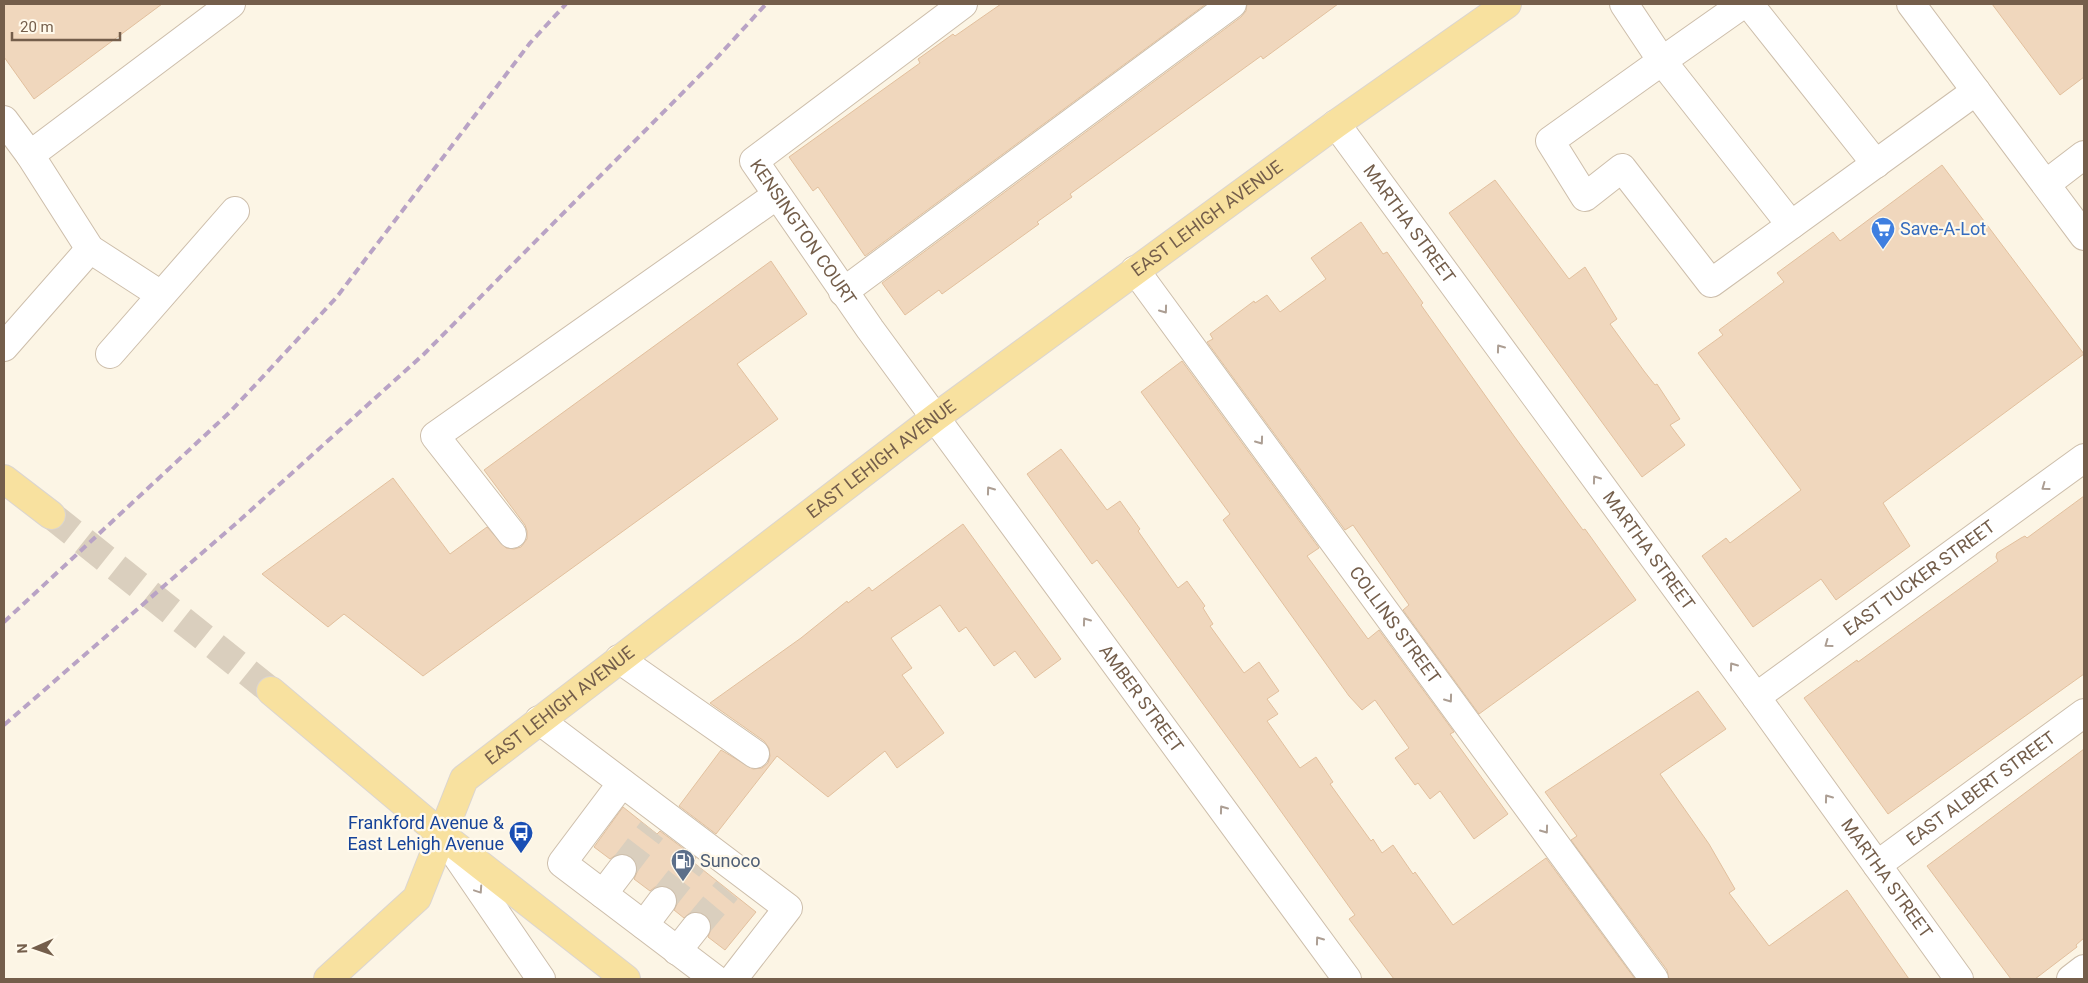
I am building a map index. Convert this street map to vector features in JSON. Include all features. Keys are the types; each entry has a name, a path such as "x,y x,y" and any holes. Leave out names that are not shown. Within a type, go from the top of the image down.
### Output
{"main road":[{"name":"EAST LEHIGH AVENUE","path":"328,979 417,898 464,779 619,658 936,417 1336,124 1507,4"},
{"path":"4,479 51,515"},
{"path":"271,691 442,835 626,979"}],"street":[{"path":"30,155 231,4"},
{"name":"KENSINGTON COURT","path":"936,417 843,292 754,161 963,4"},
{"path":"843,292 1232,4"},
{"path":"1624,4 1662,61 1791,226"},
{"path":"1743,4 1550,141 1584,197 1622,168 1711,282 1976,92"},
{"path":"1749,4 1876,164"},
{"path":"1911,4 2084,236"},
{"path":"4,120 30,155 90,249 161,295"},
{"name":"MARTHA STREET","path":"1336,124 1756,697 1959,979"},
{"path":"2046,184 2084,155"},
{"path":"512,534 435,436 777,195"},
{"path":"110,354 235,211"},
{"path":"4,347 90,249"},
{"name":"COLLINS STREET","path":"1135,270 1654,979"},
{"name":"AMBER STREET","path":"936,417 1347,979"},
{"name":"EAST TUCKER STREET","path":"1756,697 2084,458"},
{"path":"619,658 755,754"},
{"name":"EAST ALBERT STREET","path":"1877,865 2084,713"},
{"path":"540,720 622,783 658,822 734,881 788,908 733,979"},
{"path":"622,783 562,863 714,979"},
{"path":"442,835 541,979"},
{"path":"603,894 622,869"},
{"path":"644,925 662,901"},
{"path":"677,951 696,927"},
{"path":"2070,979 2084,969"}],"building":[{"path":"4,4 162,4 34,99 4,57"},
{"path":"1001,4 1206,4 865,256 818,187 813,191 789,157 920,63 918,59 953,34 955,36"},
{"path":"1247,4 1338,4 1263,59 1261,56 1070,194 1072,197 1037,222 1039,224 942,294 939,290 905,315 882,283 1241,17 1246,11"},
{"path":"1992,4 2084,4 2084,77 2060,95"},
{"path":"1942,165 2084,354 1883,503 1910,546 1836,600 1821,579 1753,627 1702,556 1726,538 1730,543 1801,490 1698,353 1723,335 1719,330 1784,282 1777,273 1833,232 1840,241"},
{"path":"1495,180 1569,279 1585,267 1617,319 1610,324 1644,371 1655,385 1657,384 1680,419 1670,425 1685,445 1642,477 1449,213"},
{"path":"1361,222 1383,254 1387,252 1423,303 1421,305 1514,436 1636,600 1479,714 1403,610 1409,605 1353,525 1345,530 1207,342 1213,339 1210,334 1254,301 1255,303 1267,295 1280,312 1326,279 1311,258"},
{"path":"771,261 807,314 737,364 778,419 423,676 344,614 328,627 262,574 393,478 450,554 487,527 506,548 514,549 521,547 527,539 525,525 484,470"},
{"path":"1182,361 1319,548 1307,556 1368,639 1379,630 1454,732 1450,734 1508,814 1474,839 1440,791 1430,799 1418,783 1415,785 1395,758 1409,748 1375,700 1362,710 1349,696 1223,520 1230,514 1141,392"},
{"path":"1061,449 1107,510 1120,501 1140,529 1138,531 1178,588 1187,581 1205,606 1203,608 1213,624 1210,626 1244,673 1259,662 1279,691 1267,699 1278,714 1267,721 1300,768 1316,757 1333,782 1330,784 1371,841 1373,839 1382,853 1393,845 1453,925 1546,858 1635,979 1394,979 1349,919 1355,915 1255,775 1097,560 1092,564 1027,474"},
{"path":"2084,496 2084,674 1888,814 1804,698 1857,660 1858,662 1998,561 1997,553 2025,536 2027,538"},
{"path":"963,524 1061,659 1035,678 1015,651 994,666 966,627 959,632 940,605 891,638 912,668 902,675 944,733 897,768 885,751 828,797 777,756 716,834 679,806 721,750 753,769 762,768 768,763 770,756 769,748 764,741 710,703 801,638 847,601 848,603 869,587 872,591"},
{"path":"1698,691 1726,729 1660,774 1709,844 1735,889 1729,893 1769,946 1847,890 1909,979 1669,979 1667,970 1571,840 1577,836 1545,792"},
{"path":"2084,749 2084,938 2076,945 2077,947 2035,979 2011,979 1927,866"},
{"path":"623,807 657,834 660,831 696,858 693,862 756,912 725,950 708,937 711,922 706,915 698,912 690,913 684,918 674,910 678,902 676,894 672,889 663,885 655,887 650,891 634,879 638,870 632,857 623,854 616,855 610,859 594,847"}],"tunnel":[{"path":"51,515 271,691"},
{"path":"622,869 652,830"},
{"path":"662,901 693,862"},
{"path":"696,927 727,890"}],"railway":[{"path":"4,622 230,412 336,298 530,43 566,4"},
{"path":"4,725 240,520 424,354 713,62 766,4"}],"place":[{"name":"Save-A-Lot","path":"1883,250"},
{"name":"Frankford Avenue & East Lehigh Avenue","path":"521,854"},
{"name":"Sunoco","path":"683,882"}]}
